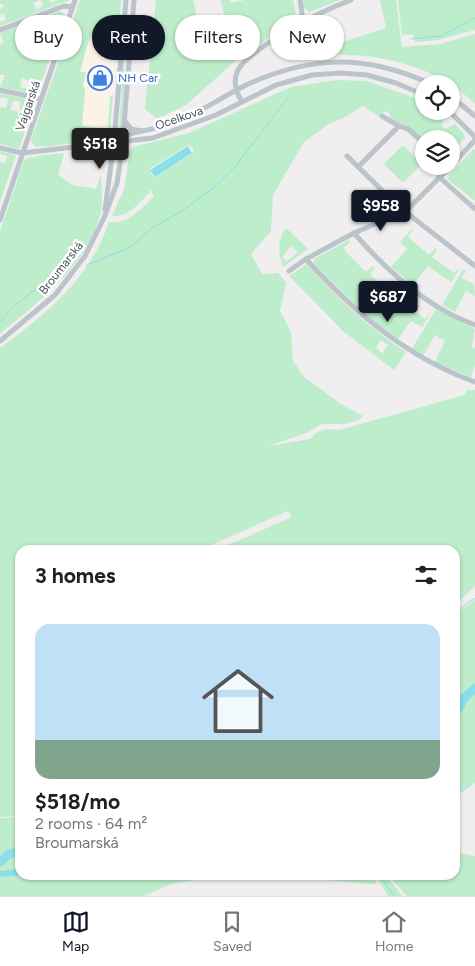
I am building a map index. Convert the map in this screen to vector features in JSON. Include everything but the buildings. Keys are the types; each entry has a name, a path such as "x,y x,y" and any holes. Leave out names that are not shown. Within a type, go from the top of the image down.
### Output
{"street":[{"name":"Vajgarská","path":"0,220 2,208 75,0"},
{"name":"Broumarská","path":"124,15 126,0"},
{"name":"Broumarská","path":"133,15 134,0"},
{"path":"300,0 302,15"},
{"path":"315,15 352,0"},
{"path":"0,30 64,6 73,7"},
{"path":"242,102 236,91 237,71 244,62 270,42"},
{"name":"Broumarská","path":"104,218 114,141 119,60"},
{"name":"Broumarská","path":"0,341 55,295 86,256 104,218 117,183 123,139 129,60"},
{"name":"Ocelkova","path":"22,153 114,141 176,122 236,91 287,68 335,62 376,64 415,78"},
{"name":"Ocelkova","path":"123,139 153,138 186,128 276,85 299,78 341,73 382,78 415,91"},
{"path":"0,90 41,99"},
{"path":"460,104 475,116"},
{"path":"382,116 415,136"},
{"path":"124,118 131,129 147,131"},
{"path":"457,120 474,140 460,155"},
{"path":"358,167 401,126"},
{"path":"0,148 22,153"},
{"path":"346,156 398,206 475,266"},
{"path":"289,271 306,259 354,233 406,211 439,177 475,209"},
{"path":"354,233 376,256 411,287 437,306 475,325"},
{"path":"306,259 347,302 393,340 422,359 475,382"}],"shaded area":[{"name":"NH Car","path":"92,36 92,60 117,60 113,95 110,97 108,129 82,126 85,90 83,84 86,73 80,72"}],"green space":[{"path":"0,0 40,0 49,0 50,3 57,0 70,0 30,15 15,15 15,20 0,26 0,22 6,20 4,14 0,15 0,9 4,8 3,4 0,4","holes":["40,0 44,4 37,10 33,3"]},
{"path":"80,0 121,0 120,15 92,15 92,36 80,71 86,73 83,84 85,90 82,126 108,129 110,97 113,95 110,129 106,133 87,140 51,146 35,146 31,141 32,137 59,60 82,60 82,15 75,15"},
{"path":"156,0 193,0 197,15 175,15 175,60 236,60 186,105 157,119 145,109 150,60 165,60 165,15 154,15"},
{"path":"221,0 230,0 231,3 245,0 293,0 296,15 270,15 270,37 260,44 260,15 224,15"},
{"path":"303,0 340,0 309,12 303,7"},
{"path":"380,0 396,0 402,47 440,44 475,34 475,104 460,92 460,75 432,75 397,62 374,57 344,55 344,42 386,28"},
{"path":"398,0 475,0 475,30 438,40 415,42 413,34 402,35"},
{"path":"60,11 65,15 49,15"},
{"path":"15,28 15,60 49,60 37,95 0,87 5,75 0,75 0,45 4,42 0,33","holes":["22,78 36,83 35,90 20,87"]},
{"path":"124,60 125,80 121,127 119,127"},
{"path":"337,80 366,81 415,98 415,120 444,120 441,125 445,129 455,124 464,134 465,138 460,143 460,130 415,130 415,133 392,120 389,113 384,111 381,118 363,106 342,119 330,123 304,142 273,195 271,231 251,254 262,274 278,273 286,283 280,311 291,332 293,361 304,377 341,404 363,416 359,420 345,424 321,424 306,433 269,446 310,439 322,430 339,430 465,395 467,390 475,390 475,586 460,600 460,545 228,545 292,517 288,511 211,545 15,545 15,816 0,817 0,348 50,308 79,278 91,261 109,222 122,221 134,215 154,196 151,190 129,212 112,216 124,190 130,151 133,147 189,133 291,87","holes":["188,145 193,148 193,153 154,178 149,169"]},
{"path":"0,93 35,101 19,149 0,144 0,107 6,108 8,99 1,97 0,99","holes":["14,100 20,102 20,112 10,110"]},
{"path":"403,145 415,157 415,171 403,183 384,164"},
{"path":"473,149 475,150 475,201 447,179 450,175 460,175 460,164"},
{"path":"0,151 16,155 0,202 0,162 5,163 7,156 0,154"},
{"path":"64,153 58,175 72,185 96,189 101,174 102,208 95,231 74,265 46,295 0,334 0,232 24,160 31,157 36,158 36,156"},
{"path":"286,228 308,249 283,267 279,247","holes":["291,246 298,252 287,261 282,257"]},
{"path":"412,229 408,237 429,255 435,248 437,250 432,257 454,273 460,268 451,282 428,266 413,285 391,267 407,249 400,242"},
{"path":"349,240 350,242 344,247 345,251 366,272 373,266 375,268 370,274 394,297 401,290 403,292 399,299 401,302 425,319 432,312 422,327 411,321 398,339 367,316 314,263 314,259"},
{"path":"307,264 354,311 406,352 394,370 343,331 289,276","holes":["381,340 388,345 382,354 376,347"]},
{"path":"463,269 466,270 462,278 474,284 475,296 466,291 455,312 442,305"},
{"path":"436,309 475,329 472,347 475,348 475,365 471,377 435,362 445,341 435,335 423,356 412,349"},
{"path":"475,600 475,783 460,794 460,610"},
{"path":"15,817 15,869 0,871 0,818"},
{"path":"460,853 475,856 475,896 407,896 393,880 460,880"},
{"path":"15,876 15,880 196,880 171,884 144,896 0,896 0,877"},
{"path":"327,880 375,880 376,884"},
{"path":"378,880 390,880 402,896 388,896"}],"water":[{"path":"188,146 192,153 155,177 150,170"},
{"path":"15,869 15,876 0,877 0,871"}],"waterway":[{"path":"411,39 441,36 475,18"},
{"path":"87,265 129,248 152,228 182,211 212,189 234,168 290,95"},
{"path":"0,322 12,308 28,295 62,276"},
{"path":"460,609 475,598"},
{"path":"460,707 463,699 475,688"},
{"path":"9,854 15,847"},
{"path":"0,862 9,854 15,852"},
{"path":"383,880 394,896"}],"place":[{"name":"NH Car","path":"100,78"}]}
